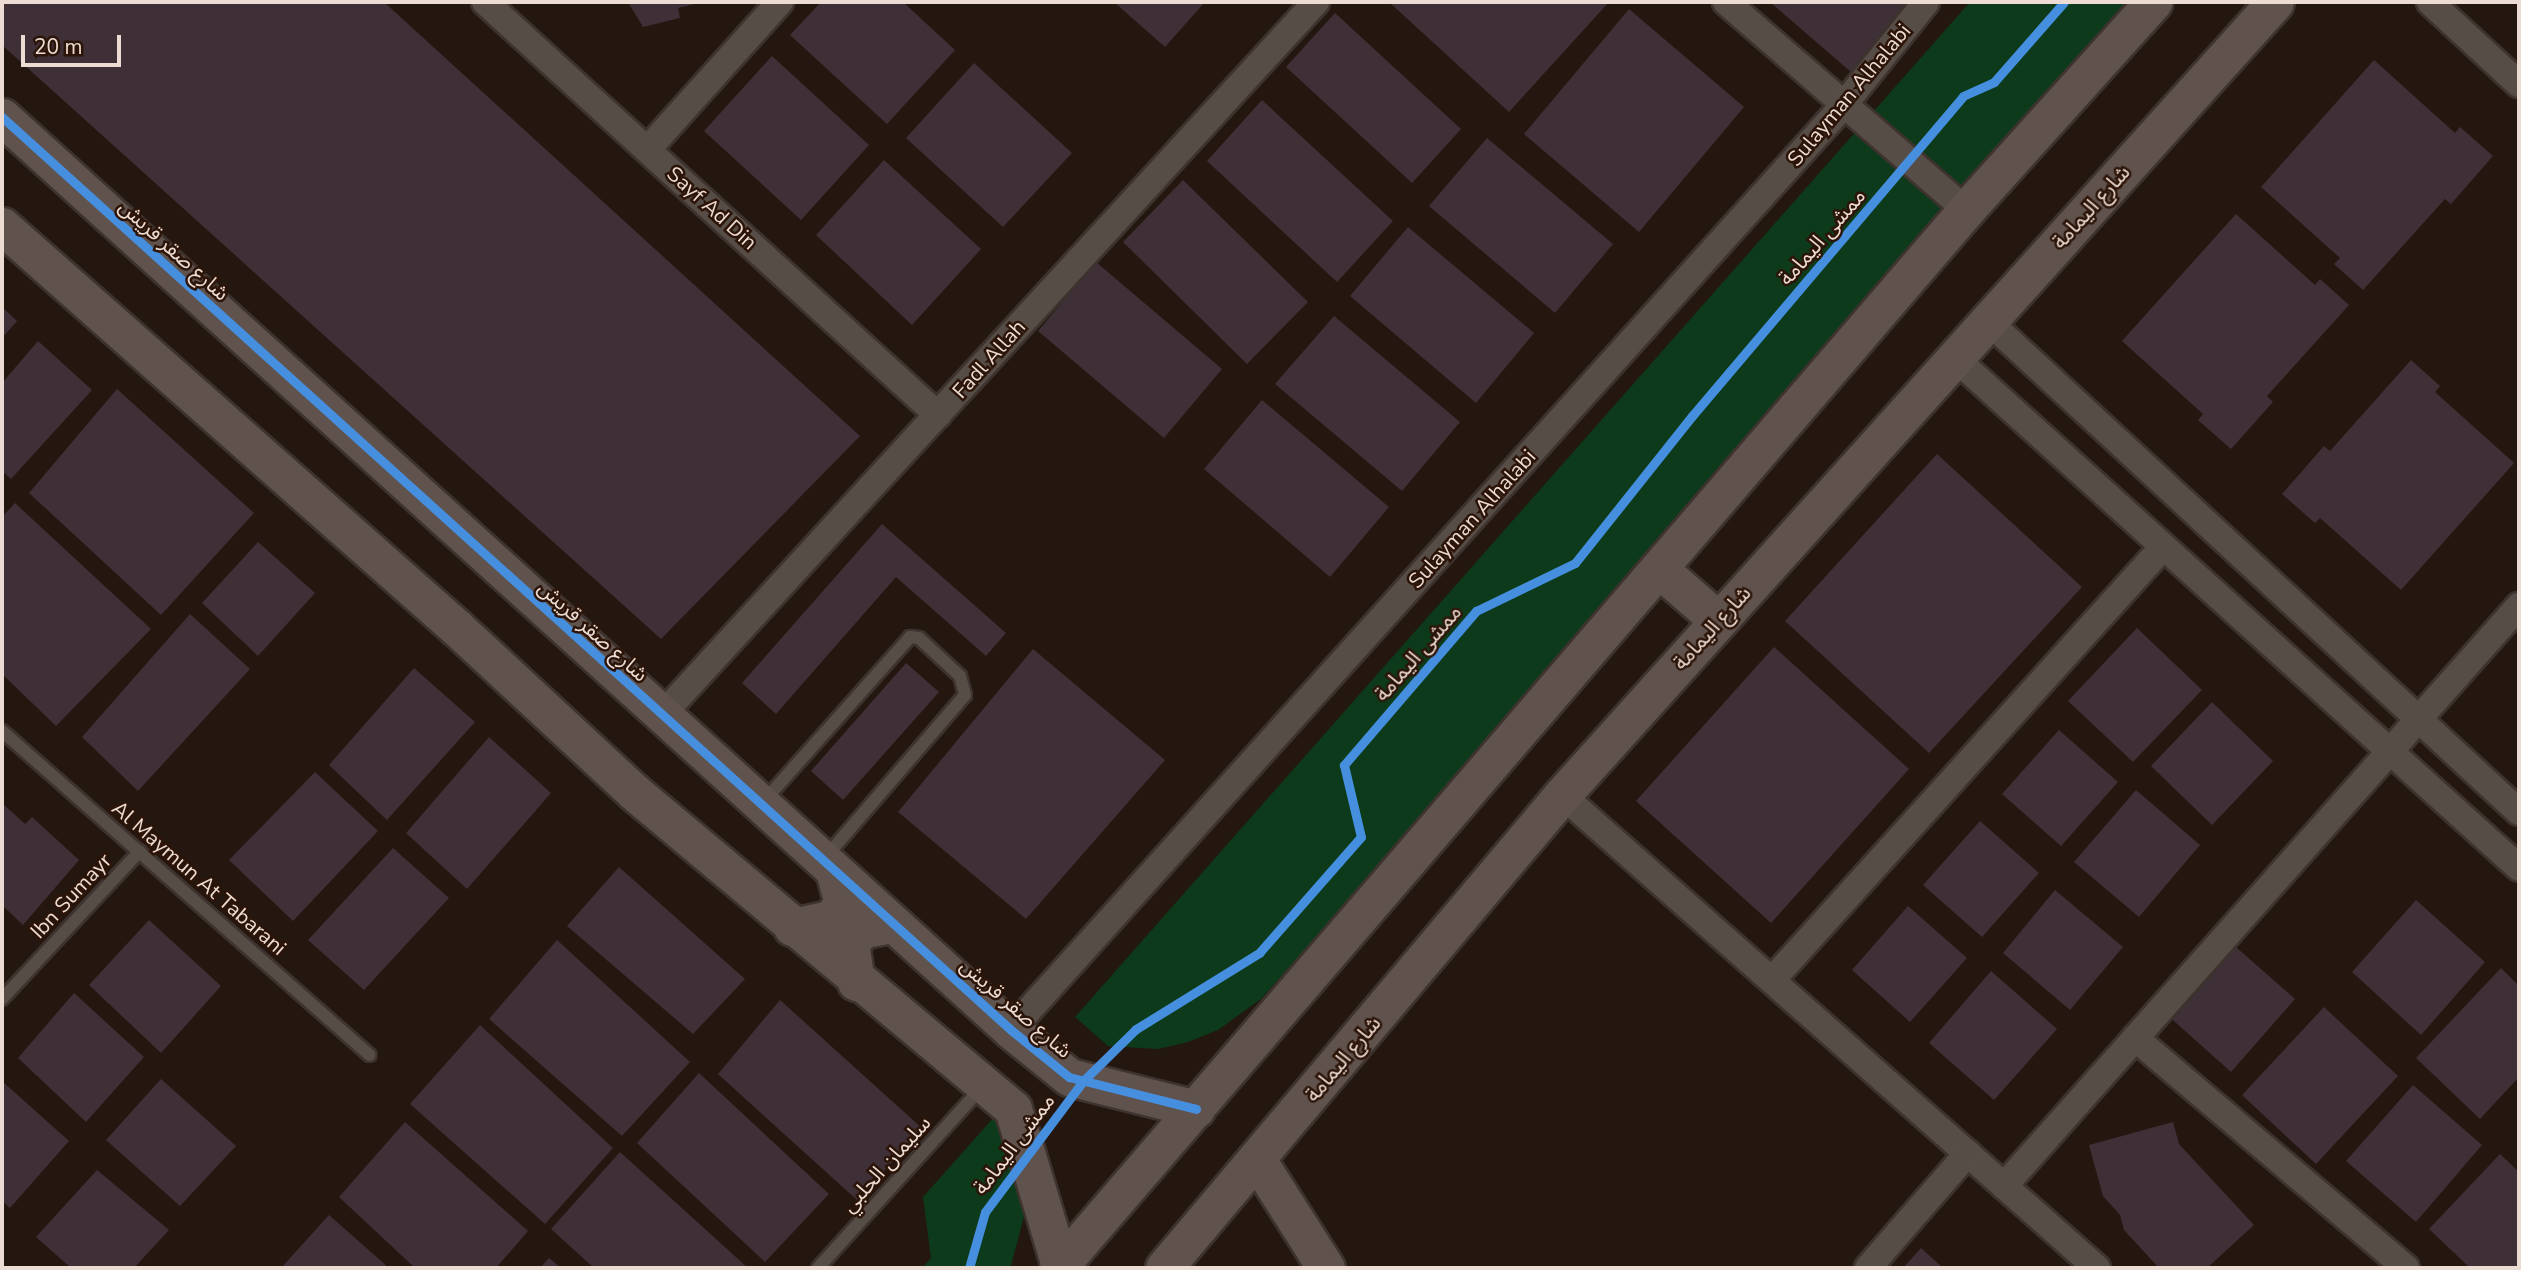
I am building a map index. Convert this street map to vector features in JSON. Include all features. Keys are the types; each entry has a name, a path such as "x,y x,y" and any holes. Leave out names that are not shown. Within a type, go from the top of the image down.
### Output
{"main road":[{"path":"1059,1267 1966,210 2153,2"},
{"name":"شارع اليمامة","path":"1164,1268 1258,1161 1562,795 2274,2"},
{"name":"شارع صقر قريش","path":"2,117 661,716 1012,1030 1069,1077 1196,1109"},
{"path":"2,226 457,628 634,792 856,982 1013,1109 1059,1267"},
{"path":"1659,569 1718,621"},
{"path":"792,927 830,919 843,904 828,866"},
{"path":"856,982 850,942 864,929 893,924"},
{"path":"1258,1161 1326,1268"}],"street":[{"path":"648,149 780,2"},
{"name":"Fadl Allah","path":"661,716 1316,2"},
{"path":"1726,2 1843,107 1966,210"},
{"name":"Sulayman Alhalabi","path":"1012,1030 1843,107 1926,2"},
{"path":"2431,2 2519,84"},
{"name":"Sayf Ad Din","path":"500,7 648,149 938,415"},
{"path":"1988,321 2519,812"},
{"path":"1955,358 2519,868"},
{"path":"1772,980 2163,547"},
{"path":"2004,1186 2519,606"},
{"path":"1562,795 2097,1268"},
{"path":"2135,1038 2406,1268"},
{"path":"1868,1268 1968,1153"}],"lane":[{"path":"760,805 899,645 909,637 927,646 960,676 965,695 828,866"},
{"name":"Al Maymun At Tabarani","path":"2,731 370,1055"},
{"name":"Ibn Sumayr","path":"2,999 140,851"},
{"name":"سليمان الحلبي","path":"818,1268 983,1086"}],"green space":[{"path":"1970,2 2145,2 1261,999 1218,1030 1188,1042 1158,1049 1108,1046 1075,1017"},
{"path":"995,1116 1018,1136 1027,1205 1011,1266 922,1268 931,1258 923,1197"}],"building":[{"path":"2,2 384,2 860,436 661,639 2,45"},
{"path":"628,2 699,3 678,8 680,18 643,27"},
{"path":"821,2 903,2 955,50 887,124 790,35"},
{"path":"1114,2 1205,2 1165,47"},
{"path":"1389,2 1609,2 1509,112"},
{"path":"1770,2 1911,2 1851,72"},
{"path":"1629,9 1744,107 1639,232 1524,134"},
{"path":"1335,13 1461,129 1412,183 1286,67"},
{"path":"772,56 869,145 801,220 704,131"},
{"path":"2374,60 2455,133 2460,127 2493,156 2451,204 2445,199 2363,290 2334,264 2340,258 2261,187"},
{"path":"974,63 1072,153 1003,227 906,138"},
{"path":"1262,100 1393,221 1337,282 1207,161"},
{"path":"1487,138 1613,244 1555,313 1429,206"},
{"path":"884,160 981,249 912,325 816,235"},
{"path":"1183,180 1308,302 1247,364 1123,242"},
{"path":"2236,214 2315,285 2320,279 2349,305 2267,396 2273,402 2231,449 2198,420 2203,414 2122,341"},
{"path":"1408,227 1534,333 1476,403 1350,296"},
{"path":"1096,262 1222,369 1164,438 1038,331"},
{"path":"2,307 17,321 2,338"},
{"path":"1334,316 1460,422 1402,491 1275,384"},
{"path":"38,341 92,390 11,479 2,471 2,383"},
{"path":"2411,360 2440,386 2435,392 2514,463 2401,590 2320,518 2315,523 2282,494 2324,446 2330,451"},
{"path":"117,389 254,513 161,615 29,493"},
{"path":"1262,400 1389,507 1330,577 1204,469"},
{"path":"1937,454 2082,587 1929,753 1785,621"},
{"path":"15,503 151,629 56,726 2,674 2,517"},
{"path":"882,524 1006,633 986,656 896,577 776,714 742,683"},
{"path":"258,542 315,593 258,656 202,603"},
{"path":"190,614 250,669 138,791 82,737"},
{"path":"2137,628 2202,690 2133,762 2068,701"},
{"path":"1774,647 1909,769 1771,923 1636,801"},
{"path":"1033,649 1165,760 1026,919 898,812"},
{"path":"906,663 939,692 843,800 811,771"},
{"path":"414,668 475,722 387,820 329,765"},
{"path":"2212,702 2273,761 2212,825 2151,766"},
{"path":"2059,730 2118,782 2061,846 2002,794"},
{"path":"489,737 551,793 467,889 406,833"},
{"path":"315,772 378,831 293,921 229,860"},
{"path":"2136,790 2200,845 2139,917 2074,862"},
{"path":"2,803 25,824 32,817 79,860 23,925 2,905"},
{"path":"1980,821 2039,873 1982,937 1923,885"},
{"path":"393,848 449,898 364,990 308,940"},
{"path":"619,867 745,979 693,1034 567,926"},
{"path":"2055,890 2123,947 2070,1010 2003,953"},
{"path":"2416,900 2485,962 2421,1035 2352,972"},
{"path":"1908,906 1967,958 1910,1022 1852,970"},
{"path":"149,920 221,986 161,1053 89,985"},
{"path":"557,940 690,1062 622,1136 489,1019"},
{"path":"2229,941 2295,999 2231,1072 2165,1013"},
{"path":"2501,968 2519,986 2519,1077 2480,1119 2416,1058"},
{"path":"1991,971 2057,1029 1994,1100 1929,1043"},
{"path":"74,993 144,1057 86,1122 18,1058"},
{"path":"780,1000 923,1129 857,1200 718,1074"},
{"path":"2324,1007 2398,1076 2316,1164 2242,1095"},
{"path":"480,1025 613,1148 545,1224 410,1104"},
{"path":"699,1073 829,1194 765,1262 637,1143"},
{"path":"161,1079 236,1146 180,1206 106,1140"},
{"path":"2,1081 69,1141 10,1208 2,1201"},
{"path":"2413,1085 2482,1145 2416,1222 2346,1161"},
{"path":"405,1122 528,1231 496,1268 415,1268 339,1197"},
{"path":"2173,1122 2179,1144 2254,1225 2207,1268 2159,1268 2124,1230 2120,1215 2103,1196 2089,1145"},
{"path":"620,1152 748,1268 594,1268 551,1229"},
{"path":"2500,1154 2519,1172 2519,1267 2470,1268 2429,1229"},
{"path":"97,1170 169,1230 134,1268 71,1268 36,1237"},
{"path":"329,1215 389,1268 281,1268"},
{"path":"1921,1248 1943,1268 1903,1268"},
{"path":"549,1258 561,1268 540,1268"}],"cycle path":[{"name":"ممشى اليمامة","path":"969,1268 985,1212 1083,1081 1136,1029 1259,953 1361,837 1344,765 1476,611 1575,563 1692,416 1963,96 1994,82 2064,2"},
{"path":"2,117 1011,1030 1069,1077 1196,1109"}]}
